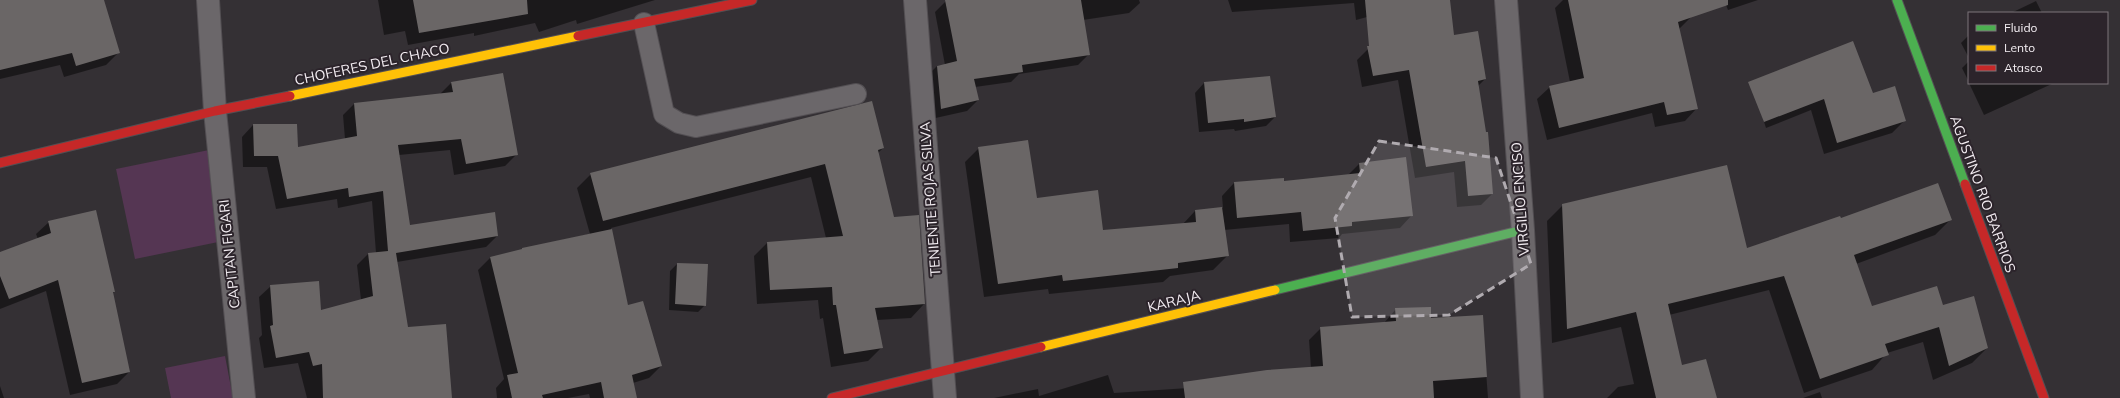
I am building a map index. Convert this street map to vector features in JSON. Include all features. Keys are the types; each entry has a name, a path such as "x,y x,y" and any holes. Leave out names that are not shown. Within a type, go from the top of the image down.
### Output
{"street":[{"name":"CAPITAN FIGARI","path":"208,0 215,111 244,398"},
{"name":"CHOFERES DEL CHACO","path":"0,163 215,111 752,0"},
{"name":"TENIENTE ROJAS SILVA","path":"915,0 944,398"},
{"name":"VIRGILIO ENCISO","path":"1506,0 1523,230 1532,398"},
{"name":"AGUSTINO RIO BARRIOS","path":"1897,0 2044,398"},
{"name":"KARAJA","path":"832,398 1523,230"}],"lane":[{"path":"644,23 664,114 679,123 696,127 856,94"}],"highlighted area":[{"path":"1379,141 1496,158 1531,264 1449,315 1352,317 1335,218"}],"shaded area":[{"path":"209,150 228,240 135,259 116,169"},
{"path":"225,356 233,398 171,398 165,368"}],"building":[{"path":"0,0 104,0 120,53 76,66 72,53 0,70"},
{"path":"413,0 527,0 528,14 419,33"},
{"path":"945,0 1081,0 1090,55 1022,65 1023,72 974,79 979,100 941,109 937,66 957,61"},
{"path":"1365,0 1450,0 1454,35 1478,31 1486,79 1478,81 1486,132 1488,132 1493,194 1468,196 1465,161 1426,167 1409,70 1373,76 1367,46 1369,46"},
{"path":"1568,0 1728,0 1728,5 1678,22 1698,109 1667,115 1664,102 1559,128 1549,86 1584,78"},
{"path":"1853,41 1873,93 1895,86 1906,121 1837,143 1824,99 1764,122 1748,82"},
{"path":"503,73 518,155 466,164 461,139 398,145 410,225 495,212 498,236 396,253 408,327 446,324 452,398 323,398 322,364 313,366 309,352 276,358 270,326 273,325 270,285 319,281 321,310 373,296 368,253 388,251 383,191 349,197 348,188 287,199 278,156 254,156 253,124 297,124 298,147 357,136 354,103 453,92 451,82"},
{"path":"1270,76 1276,117 1244,122 1244,119 1208,123 1204,82"},
{"path":"872,101 884,148 878,150 894,217 919,215 925,304 875,308 883,348 844,354 836,305 833,305 832,287 770,290 767,242 843,236 825,164 603,221 590,173"},
{"path":"1028,140 1037,198 1098,190 1103,230 1196,222 1195,210 1222,207 1229,256 1178,263 1178,268 1063,281 1062,275 998,284 978,147"},
{"path":"1406,157 1413,216 1352,222 1352,226 1303,231 1301,212 1237,218 1234,182 1284,178 1284,181 1360,173 1359,163"},
{"path":"1727,165 1747,248 1840,216 1841,218 1938,183 1952,220 1854,255 1872,306 1937,286 1943,305 1974,296 1988,348 1949,366 1939,327 1885,344 1889,355 1820,379 1784,276 1668,304 1682,365 1706,359 1717,398 1656,398 1636,312 1567,329 1562,204"},
{"path":"96,210 115,292 113,292 130,372 82,383 58,280 9,299 0,276 0,252 51,233 48,221"},
{"path":"612,229 628,305 643,301 662,366 632,375 637,398 604,398 601,382 542,395 543,398 512,398 507,375 518,373 490,257 522,248"},
{"path":"677,263 708,264 706,306 675,304"},
{"path":"1431,307 1431,318 1483,315 1487,377 1433,381 1434,398 1185,398 1183,382 1267,370 1323,366 1320,327 1396,321 1395,308"}],"traffic: fast":[{"path":"1897,0 1965,184"},
{"path":"1275,290 1523,230"}],"traffic: slow":[{"path":"290,96 578,36"},
{"path":"1041,347 1275,290"}],"traffic: jam":[{"path":"578,36 752,0"},
{"path":"0,163 215,111 290,96"},
{"path":"1965,184 2044,398"},
{"path":"832,398 1041,347"}]}
